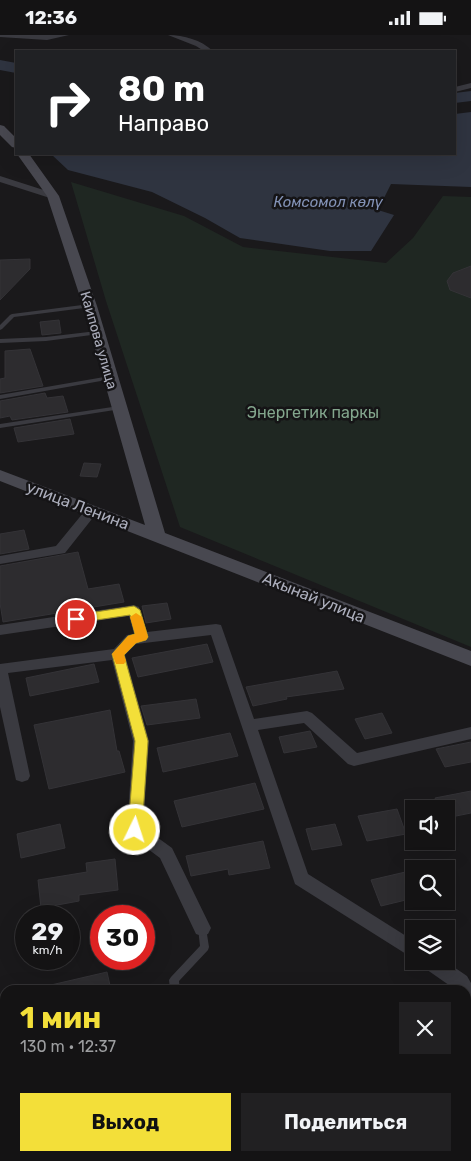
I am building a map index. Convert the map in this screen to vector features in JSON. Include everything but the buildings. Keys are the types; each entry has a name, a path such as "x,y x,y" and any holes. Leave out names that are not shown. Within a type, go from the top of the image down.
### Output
{"main road":[{"path":"2,132 15,144"},
{"name":"Каипова улица","path":"24,155 53,196 90,306 156,535"},
{"name":"улица Ленина","path":"0,475 156,535"},
{"name":"Акынай улица","path":"156,535 471,659"}],"street":[{"path":"0,35 47,38 65,35"},
{"path":"172,35 198,44 207,50"},
{"path":"456,90 471,85"},
{"path":"0,179 53,196"},
{"path":"0,560 60,550 93,510"},
{"path":"0,630 134,610 142,637"},
{"path":"22,776 4,709 0,670 118,654 132,639 216,629 301,879 405,945"},
{"path":"118,654 141,741 135,830 166,853 202,929"},
{"path":"249,726 307,717 354,760 471,733"},
{"path":"443,970 463,985"}],"lane":[{"path":"0,327 12,316 90,306"},
{"path":"0,341 46,339 97,333"},
{"path":"0,397 110,378"},
{"path":"0,426 119,408"},
{"path":"174,985 174,980 205,947 202,929"}],"green space":[{"name":"Энергетик паркы","path":"71,182 184,216 243,247 386,263 413,238 443,196 471,197 471,647 180,527 106,301"}],"water":[{"name":"Комсомол көлү","path":"471,112 471,187 391,184 378,210 394,215 371,251 330,251 240,238 205,218 152,192 68,170 52,155 456,155 456,114"}],"waterway":[{"path":"0,65 15,68"},
{"path":"456,98 471,96"}],"slow traffic":[{"path":"120,661 118,654 125,646 132,639 142,637 136,617"}],"route":[{"path":"76,619 134,610 142,637 132,639 118,654 141,741 135,830"}]}
